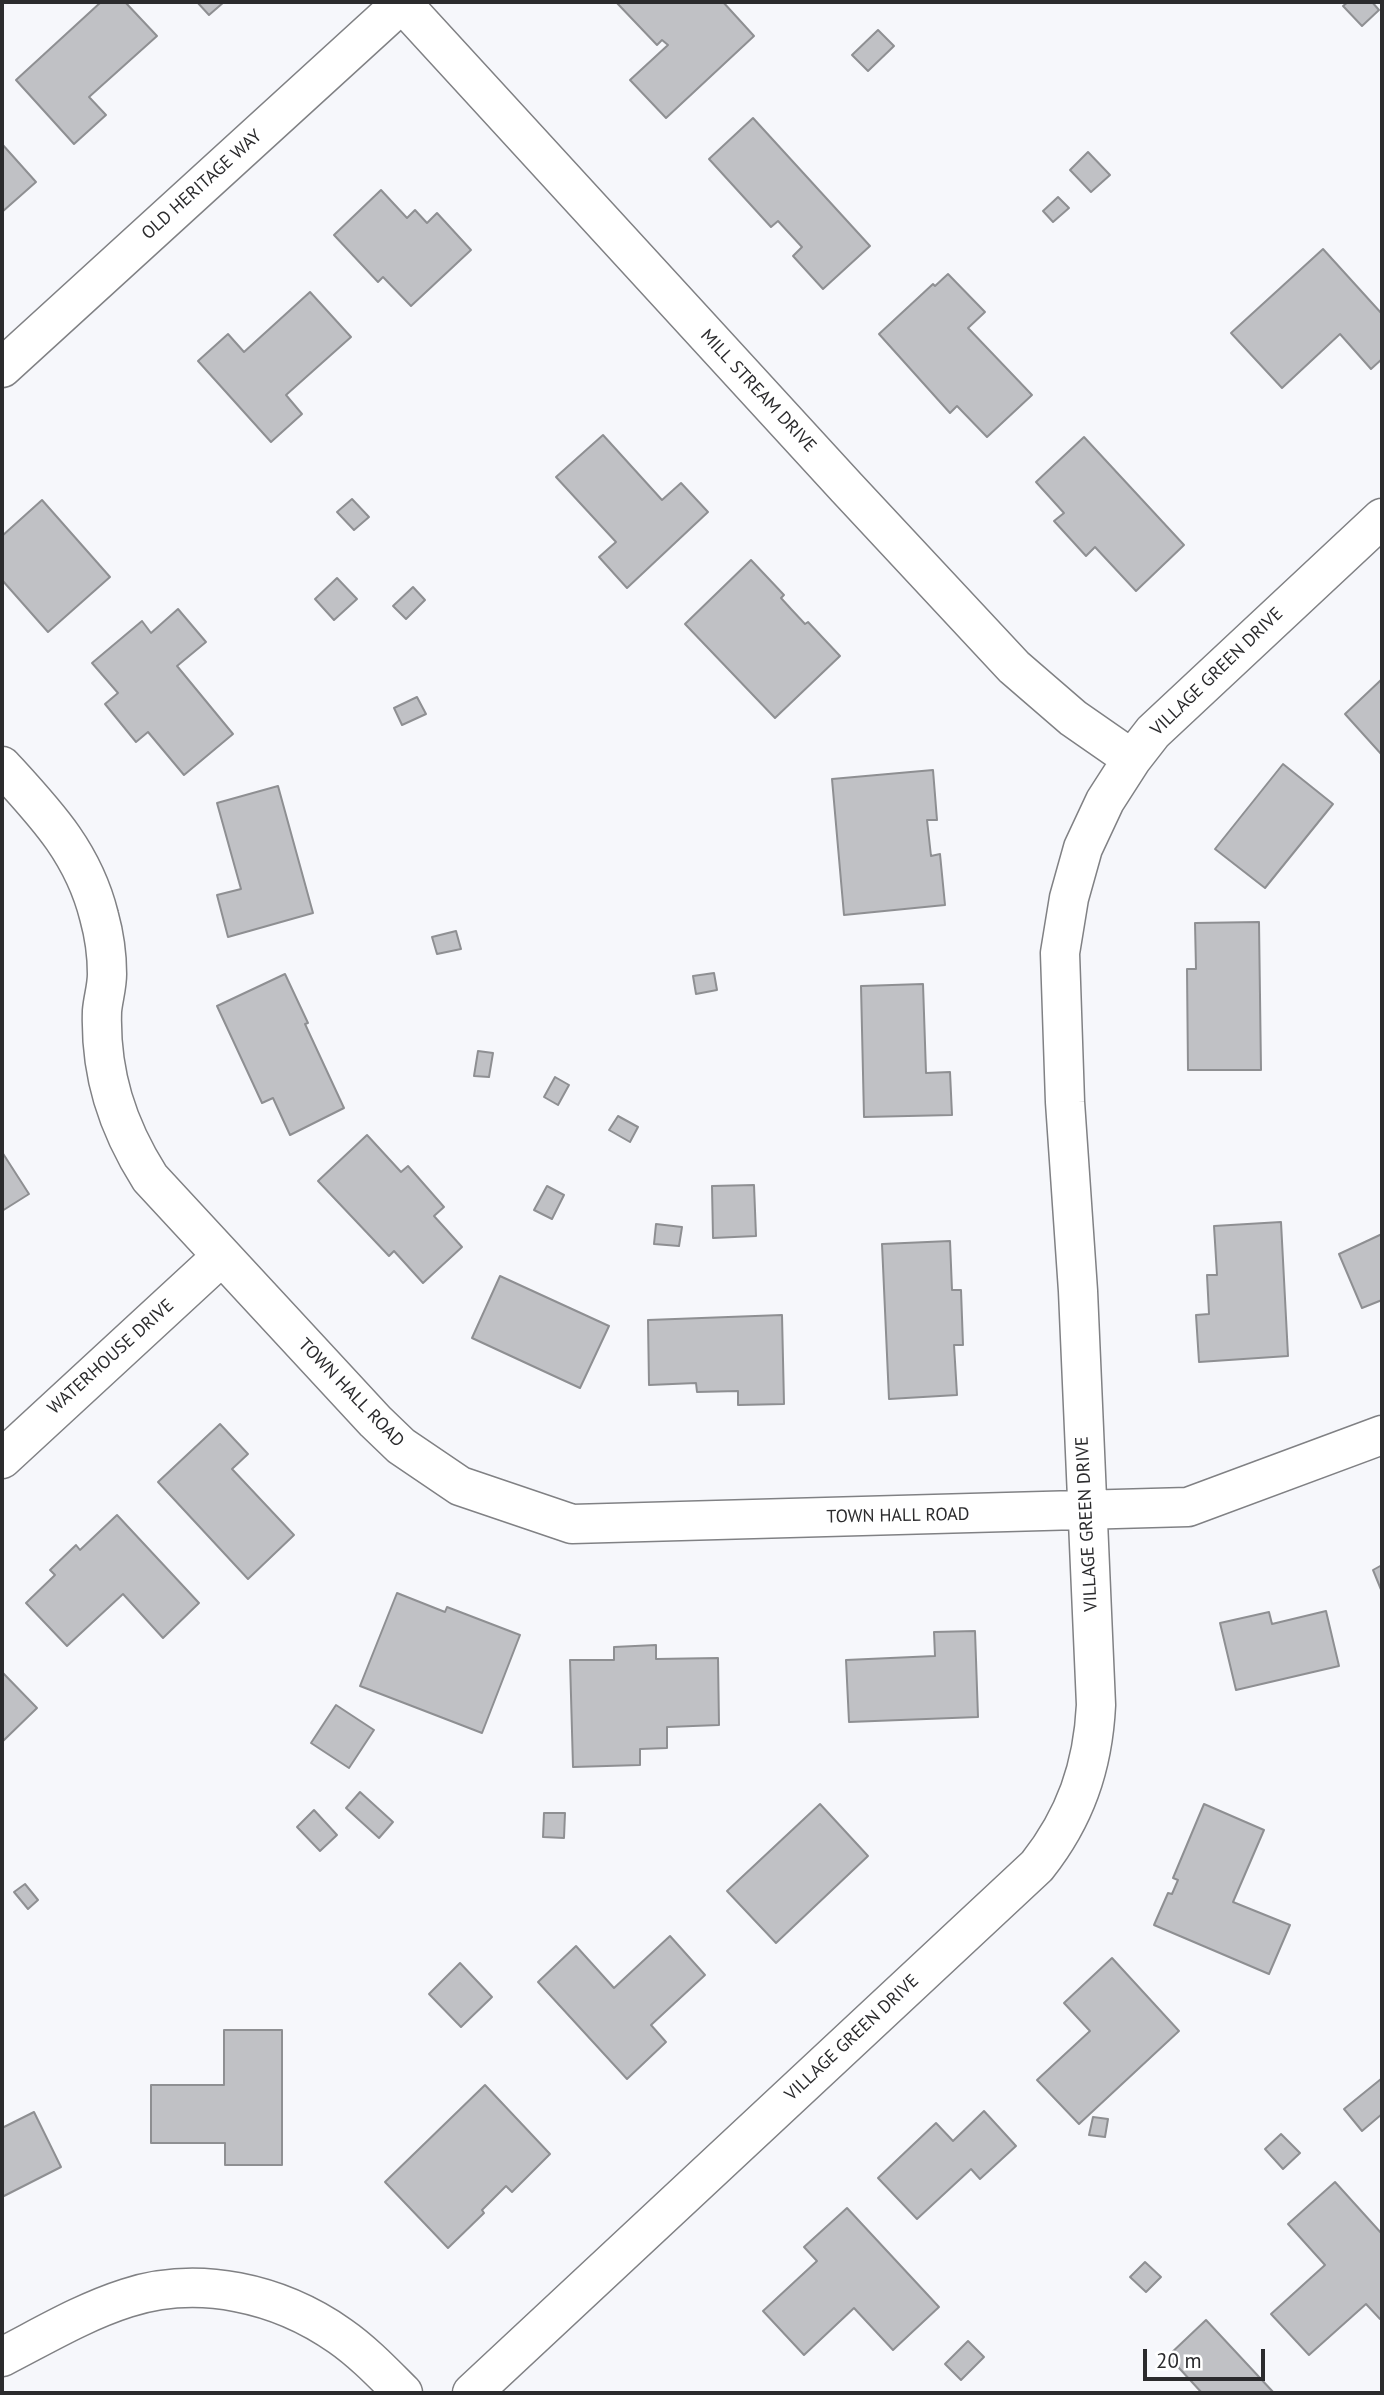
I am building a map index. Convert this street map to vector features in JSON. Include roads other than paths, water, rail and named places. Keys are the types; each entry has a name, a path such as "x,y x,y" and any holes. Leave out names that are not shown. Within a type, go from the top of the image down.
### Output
{"street":[{"name":"OLD HERITAGE WAY","path":"2,368 402,2"},
{"name":"MILL STREAM DRIVE","path":"402,2 1014,667 1073,718 1132,759"},
{"name":"VILLAGE GREEN DRIVE","path":"472,2393 1027,1875 1053,1846 1068,1821 1088,1770 1095,1732 1096,1705 1078,1291 1065,1102 1060,953 1069,898 1083,848 1105,801 1132,759 1176,709 1382,518"},
{"name":"TOWN HALL ROAD","path":"2,766 57,827 83,870 99,917 107,975 102,1009 107,1083 131,1148 150,1178 374,1421 401,1446 460,1486 572,1524 1188,1507 1382,1435"},
{"name":"WATERHOUSE DRIVE","path":"2,1459 222,1256"},
{"path":"2,2357 86,2314 128,2298 152,2292 202,2287 242,2293 310,2317 361,2352 403,2393"}]}
